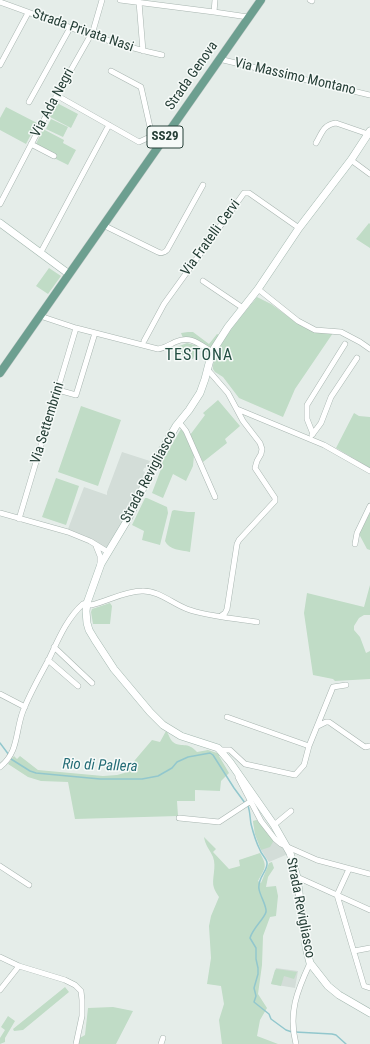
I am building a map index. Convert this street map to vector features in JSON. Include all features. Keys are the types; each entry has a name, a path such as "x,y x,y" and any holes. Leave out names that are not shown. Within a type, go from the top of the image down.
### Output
{"main road":[{"name":"Strada Genova","path":"0,373 261,0"}],"street":[{"name":"Via Ada Negri","path":"0,204 56,95 94,27 102,0"},
{"path":"120,0 248,17"},
{"path":"214,12 216,0"},
{"name":"Strada Privata Nasi","path":"0,2 90,35 143,51 162,55"},
{"name":"Strada Privata Nasi","path":"139,2 143,51"},
{"path":"0,65 28,12"},
{"path":"29,102 70,28"},
{"name":"Via Massimo Montano","path":"219,59 370,96"},
{"path":"111,71 141,86 152,136 161,142"},
{"path":"56,95 139,142 152,136"},
{"path":"316,143 326,126 331,124 336,123 369,132"},
{"path":"41,252 109,125"},
{"name":"Strada Revigliasco","path":"369,132 351,160 299,228 258,290 228,327 212,352 208,370 200,393 179,422 158,457 128,519 100,568 87,603 87,623 89,630 114,669 150,712 164,725 181,736 220,750 236,771 274,825 287,847 297,877 306,947 310,963 328,986 370,1014"},
{"path":"31,144 54,156"},
{"path":"351,160 370,174"},
{"path":"103,225 162,254 165,253 203,185"},
{"name":"Via Fratelli Cervi","path":"144,341 164,304 244,193 249,193 299,228"},
{"path":"1,227 41,252 69,274"},
{"path":"203,281 243,308"},
{"path":"258,290 298,321 315,330 341,332 370,349"},
{"path":"40,316 76,328 158,349 182,339 191,339 212,352"},
{"name":"Via Settembrini","path":"19,519 76,328"},
{"path":"58,390 76,395 95,332"},
{"path":"345,344 307,405 307,419 312,435 321,423 331,397 357,358"},
{"path":"208,370 228,393 243,421 260,443 262,449 261,454 256,461 255,468 273,494 275,501 237,544 227,609 221,616"},
{"path":"237,409 324,445 370,471"},
{"path":"179,422 186,431 215,497"},
{"path":"355,544 357,533 370,506"},
{"path":"0,513 68,532 86,539 108,552"},
{"path":"96,545 100,556 100,568"},
{"path":"0,767 9,758 25,707 54,647 80,607 87,603 91,605 144,590 186,609 257,622"},
{"path":"54,647 92,683"},
{"path":"48,660 78,686"},
{"path":"220,750 230,750 245,764 295,775 304,765 309,746 333,687 346,685"},
{"path":"0,694 25,707"},
{"path":"227,718 309,746"},
{"path":"318,726 329,722 365,747 370,746"},
{"name":"Strada Revigliasco","path":"236,771 248,803 267,829 276,839 287,847"},
{"path":"179,818 219,822 248,803"},
{"path":"274,825 292,811"},
{"path":"287,847 308,857 370,874"},
{"path":"0,866 29,885"},
{"path":"349,869 337,895 364,986 370,988"},
{"path":"297,877 370,910"},
{"path":"354,952 368,947 370,948"},
{"path":"0,957 19,966 65,980 75,985 81,991 82,1016 76,1044"},
{"path":"296,1044 293,1034 292,1012 301,980 310,963"},
{"path":"0,990 19,966"},
{"path":"161,1044 163,1038"}],"shaded area":[{"path":"122,452 150,461 147,467 144,468 143,471 145,472 142,479 140,479 138,483 140,485 128,513 108,549 86,536 68,529 84,487 107,495"},
{"path":"257,820 288,854 269,862 261,850 255,834 253,821"},
{"path":"276,968 298,971 295,988 271,984"}],"green space":[{"path":"57,103 78,114 71,128 50,117"},
{"path":"6,107 37,123 26,144 0,130 0,118"},
{"path":"51,119 68,127 63,137 46,129"},
{"path":"43,129 64,140 63,143 76,150 68,165 54,158 36,144"},
{"path":"369,223 370,224 370,248 356,239"},
{"path":"49,268 61,276 48,294 36,286"},
{"path":"257,297 271,304 297,323 333,333 295,389 283,417 239,398 223,377 213,369 214,361 223,341"},
{"path":"193,332 209,344 217,334 221,336 212,350 190,337 183,338 181,333"},
{"path":"187,343 198,346 193,359 175,353 177,347"},
{"path":"218,400 240,426 225,439 227,443 203,462 190,435 205,415 203,413"},
{"path":"81,406 121,420 98,486 58,472"},
{"path":"354,413 359,416 370,417 370,468 336,448"},
{"path":"181,429 194,455 193,466 186,481 173,474 163,498 152,493 161,469 158,468"},
{"path":"56,478 79,486 66,525 42,517"},
{"path":"145,498 167,507 168,513 160,545 142,540 144,531 132,525"},
{"path":"172,511 195,512 190,552 172,548 165,541"},
{"path":"370,513 370,550 367,549 359,534"},
{"path":"370,585 370,615 364,615 359,618 354,626 354,630 360,637 366,653 370,651 370,679 335,681 333,679 313,675 304,613 307,593 364,607"},
{"path":"110,603 112,606 110,624 93,624 92,609"},
{"path":"166,731 172,741 178,745 190,747 197,752 208,750 220,754 219,756 229,773 221,781 220,791 195,790 195,801 177,801 178,816 75,819 68,782 41,781 28,777 8,764 14,756 17,759 20,756 38,770 103,776 117,775 128,772 135,760 152,740 160,742"},
{"path":"257,820 274,840 270,847 261,850 255,834 253,821"},
{"path":"204,837 216,849 213,852 229,869 240,866 239,860 260,853 265,865 258,881 261,883 269,863 272,862 274,868 268,877 266,887 276,886 278,896 276,916 270,917 263,936 262,965 258,994 267,1008 260,1020 257,1036 278,1044 222,1044 219,1020 224,1004 221,986 207,984 211,958 209,926 211,916 219,897 213,885 213,857 205,843"},
{"path":"275,970 297,972 294,979 284,976 281,986 271,984"},
{"path":"65,987 69,992 23,1030 14,1031 13,1029"},
{"path":"113,1007 133,1011 116,1044 77,1044 78,1039 85,1035 88,1008"},
{"path":"8,1016 15,1021 5,1038 5,1042 0,1044 0,1038 5,1030 1,1027"}],"waterway":[{"name":"Rio di Pallera","path":"0,743 9,755"},
{"name":"Rio di Pallera","path":"11,759 36,773 100,779 142,779 158,776 172,768 177,762 188,757 210,753 213,755 245,803"},
{"name":"Rio di Pallera","path":"248,806 255,837 267,863 259,885 266,912 250,938 256,948 258,968 254,988 256,996 254,1002 269,1014 271,1019 286,1030 292,1032"},
{"name":"Rio di Pallera","path":"295,1032 332,1034 336,1035 346,1044"}],"district":[{"name":"TESTONA","path":"199,356"}]}
